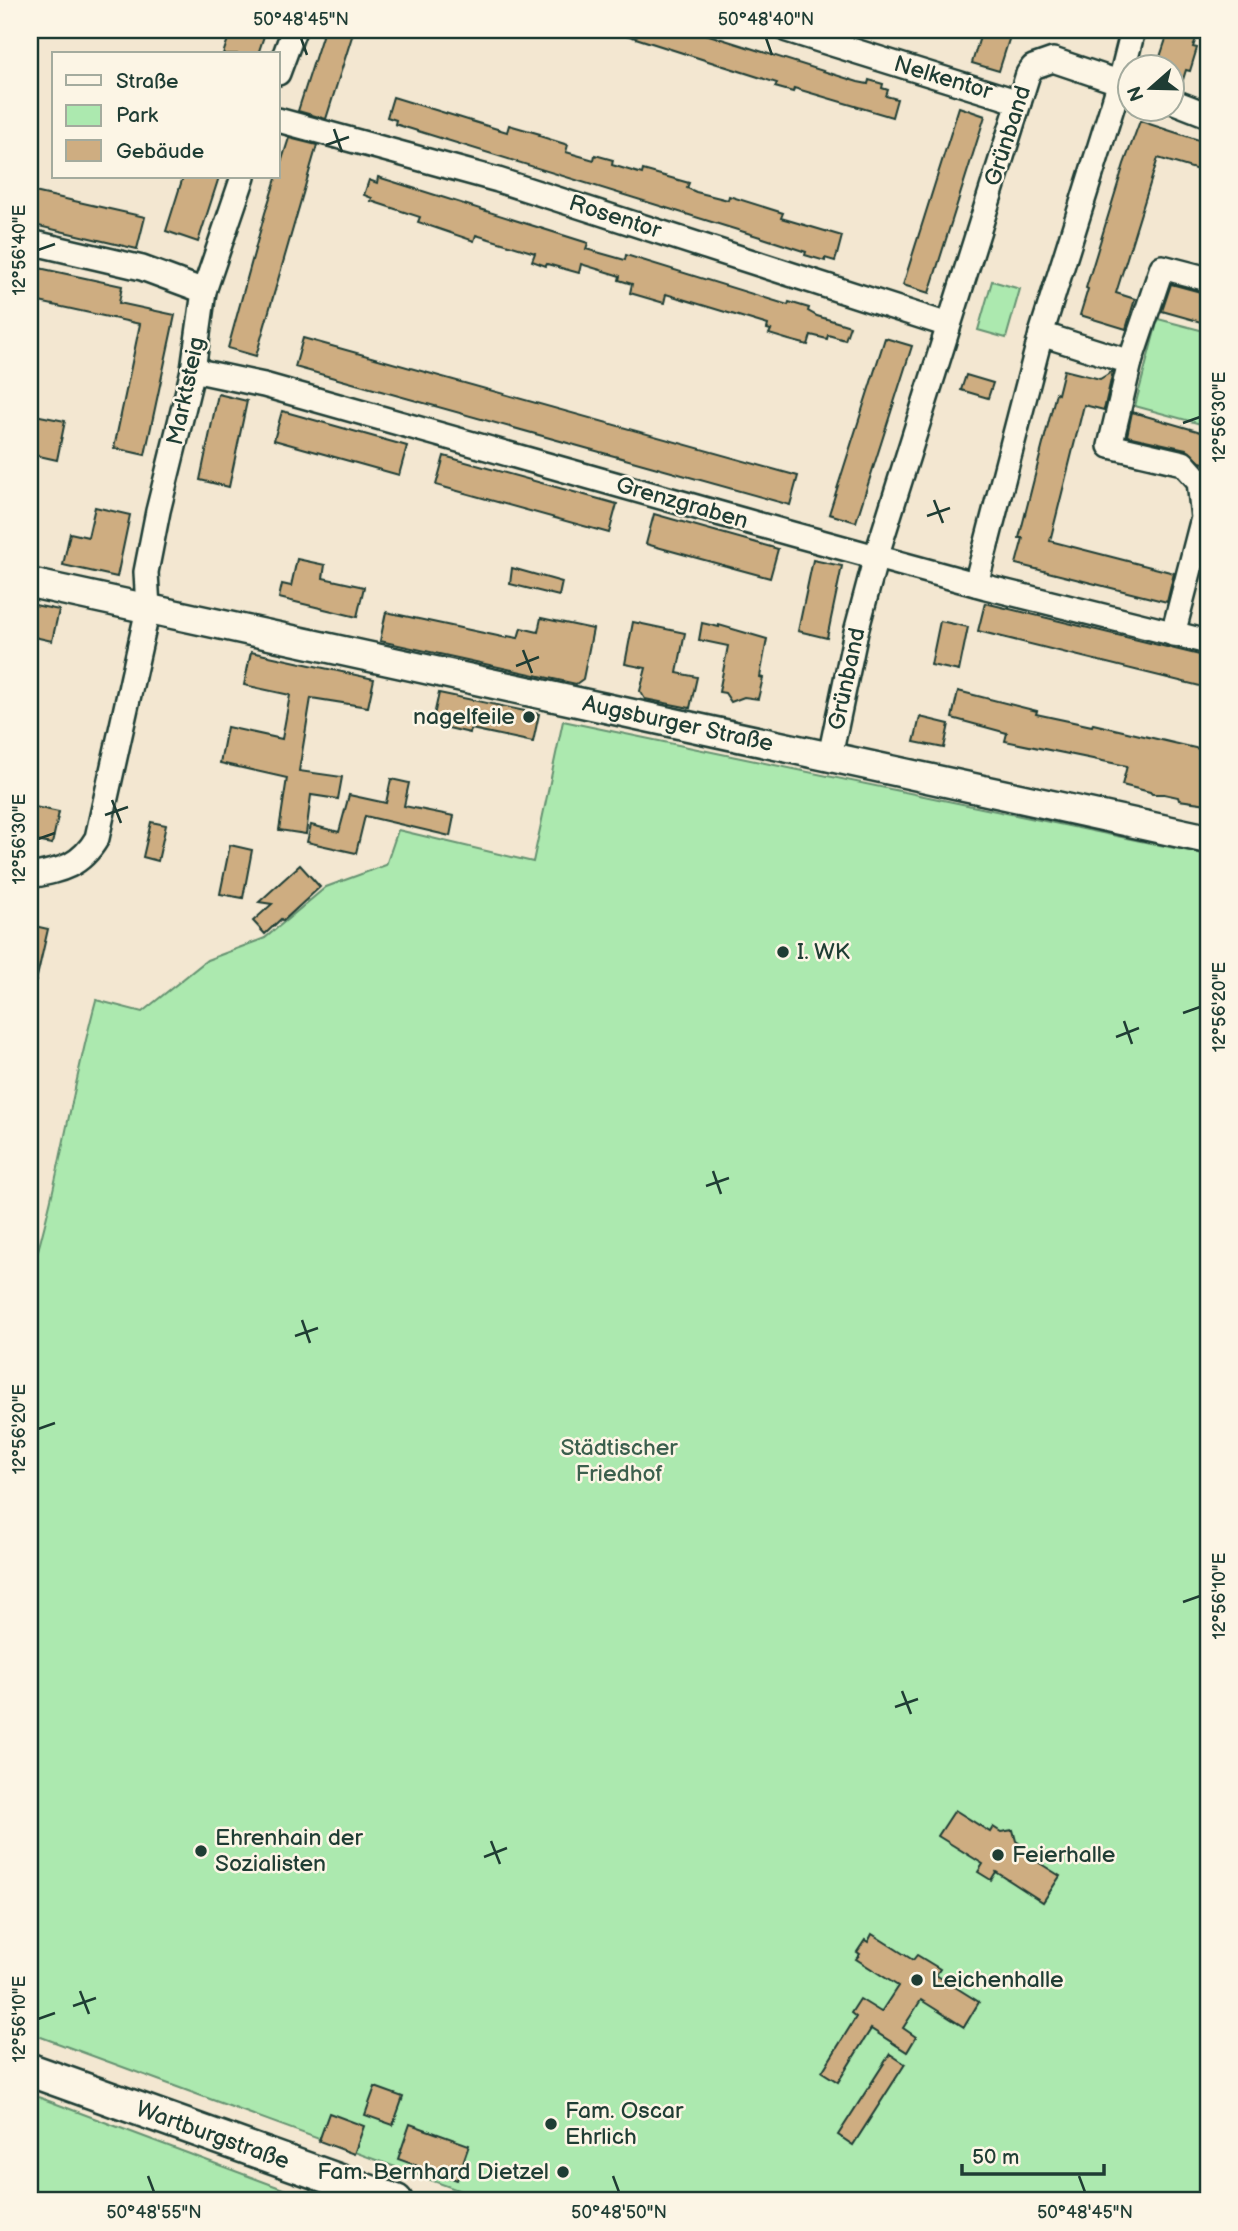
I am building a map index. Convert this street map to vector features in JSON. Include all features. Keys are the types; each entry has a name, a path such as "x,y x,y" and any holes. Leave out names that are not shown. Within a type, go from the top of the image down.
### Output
{"main road":[{"name":"Wartburgstraße","path":"30,2070 343,2193 396,2201"}],"street":[{"path":"280,68 294,30"},
{"name":"Nelkentor","path":"787,30 1019,102"},
{"path":"1130,52 1133,30"},
{"name":"Grünband","path":"830,756 854,640 876,557 1028,74 1033,67 1053,60 1116,81"},
{"path":"1186,107 1208,115"},
{"path":"976,584 1041,334 1116,111"},
{"name":"Rosentor","path":"280,121 498,180 948,325"},
{"name":"Marktsteig","path":"148,609 146,572 192,370 204,291 243,178"},
{"path":"30,243 142,268 204,291"},
{"path":"1173,634 1203,519 1199,481 1183,463 1110,446 1130,362 1162,267 1208,279"},
{"path":"1041,334 1130,362"},
{"name":"Grenzgraben","path":"192,370 264,385 876,557 1208,642"},
{"name":"Augsburger Straße","path":"30,583 1208,839"},
{"path":"30,876 74,864 88,852 97,838 148,609"}],"green space":[{"path":"992,281 1020,289 1006,338 978,330"},
{"path":"1158,319 1208,332 1208,426 1135,406"},
{"name":"Städtischer Friedhof","path":"563,721 1208,855 1208,2201 488,2201 30,2033 30,1278 49,1209 96,1000 142,1012 207,960 265,938 326,887 386,865 398,830 533,862"},
{"path":"30,2094 315,2201 30,2201"}],"building":[{"path":"231,30 266,30 259,52 224,52"},
{"path":"324,30 354,30 326,119 298,111"},
{"path":"621,30 693,30 858,82 868,84 869,80 883,84 882,88 888,90 886,96 897,99 892,117 794,88 793,92 775,87 777,83 620,33"},
{"path":"982,30 1012,30 999,71 972,63"},
{"path":"1169,30 1199,30 1193,47 1197,48 1190,71 1186,70 1186,52 1162,52"},
{"path":"393,97 507,132 509,125 540,134 539,136 568,145 566,152 594,160 595,155 613,160 612,165 642,174 643,170 689,183 687,188 696,192 728,200 729,196 783,213 781,218 842,236 835,261 805,255 806,252 757,236 395,124 396,120 387,117"},
{"path":"959,107 985,116 929,293 903,285"},
{"path":"1140,122 1208,143 1208,173 1158,158 1116,293 1135,299 1126,329 1080,315 1124,164"},
{"path":"289,138 317,145 256,356 228,348 265,213 276,178 280,178 280,166"},
{"path":"378,177 588,243 586,249 625,260 626,255 788,305 789,302 809,308 808,311 817,316 850,326 845,340 828,335 827,339 811,335 808,345 769,334 771,330 767,329 768,325 666,294 664,303 630,293 632,284 619,280 620,276 581,264 579,273 547,264 546,266 532,261 535,253 476,235 474,241 418,222 420,217 371,201 372,198 364,195 369,180 377,183"},
{"path":"183,178 219,178 198,242 166,231"},
{"path":"30,191 145,217 137,249 30,224"},
{"path":"30,266 122,286 119,303 175,315 145,455 114,448 140,324 30,300"},
{"path":"1171,284 1208,294 1208,324 1162,311"},
{"path":"303,338 798,476 790,505 295,367"},
{"path":"885,338 912,346 856,522 829,514"},
{"path":"1064,370 1100,379 1113,371 1104,410 1084,405 1050,541 1174,573 1167,602 1016,564 1023,538 1019,538"},
{"path":"966,375 993,383 988,398 961,390"},
{"path":"218,394 247,401 229,487 200,480"},
{"path":"282,411 407,446 399,475 274,440"},
{"path":"1132,412 1208,434 1208,464 1200,462 1186,449 1127,436"},
{"path":"30,414 65,421 57,460 30,454"},
{"path":"444,456 617,504 609,533 436,485"},
{"path":"95,507 130,515 117,577 63,565 70,533 88,537"},
{"path":"654,514 778,549 770,578 646,544"},
{"path":"297,559 325,565 323,578 364,587 357,617 279,598 282,584 291,586"},
{"path":"813,560 842,566 827,638 798,631"},
{"path":"512,568 562,582 559,596 510,584"},
{"path":"985,603 1208,657 1208,688 978,631"},
{"path":"30,604 59,610 52,641 30,636"},
{"path":"386,612 507,638 518,638 521,628 538,632 541,618 593,629 583,679 576,684 380,641"},
{"path":"940,621 968,627 959,671 931,665"},
{"path":"633,622 685,633 677,673 697,677 690,708 645,699 640,691 646,668 625,664"},
{"path":"702,623 719,625 767,639 758,699 744,697 731,702 725,693 719,692 728,646 699,640"},
{"path":"251,652 374,679 368,707 311,698 299,771 342,777 338,799 311,795 306,834 279,830 287,778 220,763 227,727 282,739 290,695 244,685"},
{"path":"958,691 1037,711 1036,714 1092,726 1093,724 1208,751 1208,804 1179,800 1178,797 1152,794 1122,785 1127,766 1005,741 1007,733 952,718"},
{"path":"439,693 539,714 533,742 471,729 470,733 444,727 445,723 433,720"},
{"path":"920,717 949,724 944,748 914,742"},
{"path":"391,779 409,783 404,806 454,816 450,836 365,816 356,853 307,842 311,825 339,832 349,795 386,803"},
{"path":"30,806 59,812 52,844 30,840"},
{"path":"151,822 166,825 158,861 143,857"},
{"path":"230,845 252,850 243,898 220,894"},
{"path":"300,865 320,887 265,934 253,921 272,904 259,902"},
{"path":"30,925 48,929 36,981 30,980"},
{"name":"Feierhalle","path":"955,1810 990,1832 993,1827 1001,1832 1013,1830 1016,1841 1025,1847 1022,1852 1060,1876 1043,1902 996,1872 991,1880 978,1872 983,1864 938,1836"},
{"path":"872,1934 913,1960 917,1955 940,1969 936,1975 979,2002 964,2027 921,2000 903,2028 916,2037 907,2052 871,2029 838,2082 822,2072 856,2017 851,2013 860,1999 881,2012 898,1986 856,1959 860,1954 857,1952"},
{"path":"890,2054 905,2064 853,2145 838,2135"},
{"path":"375,2087 403,2097 393,2125 365,2115"},
{"path":"329,2113 364,2126 354,2154 319,2141"},
{"path":"410,2124 469,2145 457,2180 398,2159"}],"place":[{"name":"nagelfeile","path":"529,717"},
{"name":"I. WK","path":"783,952"},
{"name":"Ehrenhain der Sozialisten","path":"201,1851"},
{"name":"Feierhalle","path":"998,1855"},
{"name":"Leichenhalle","path":"917,1980"},
{"name":"Fam. Oscar Ehrlich","path":"551,2124"},
{"name":"Fam. Bernhard Dietzel","path":"563,2172"}]}
